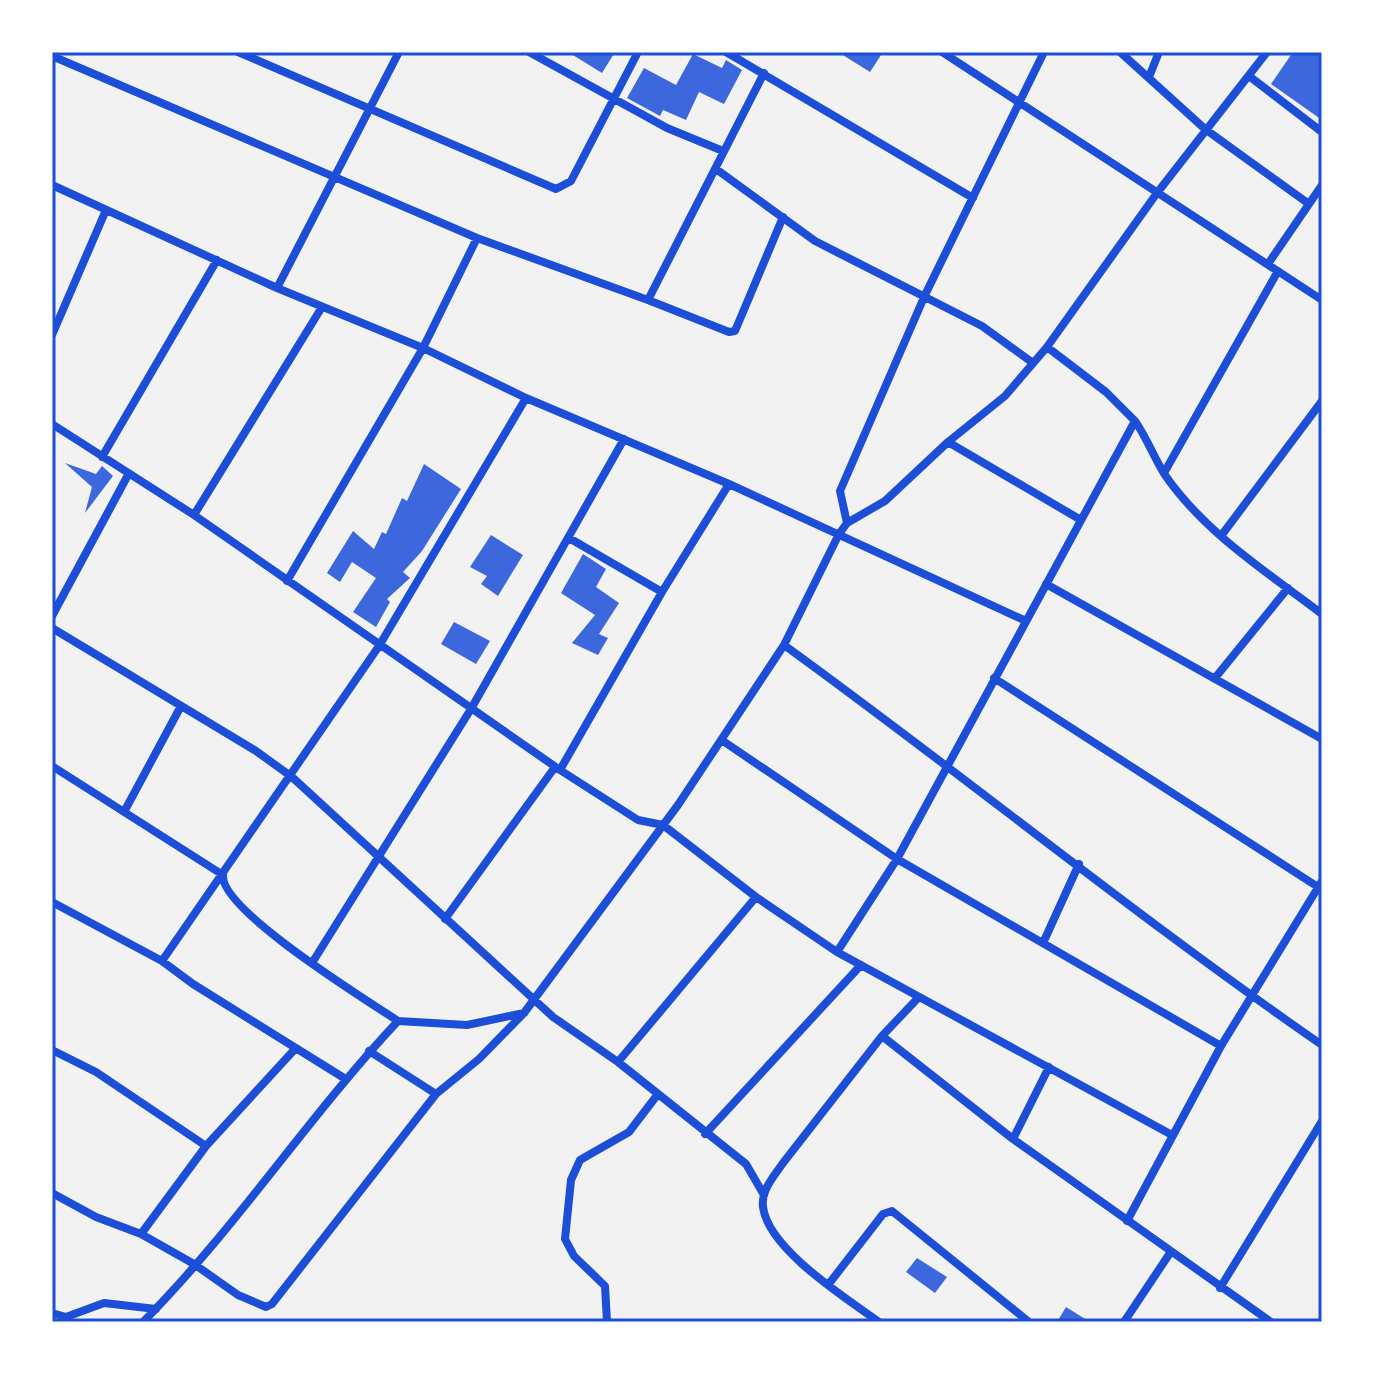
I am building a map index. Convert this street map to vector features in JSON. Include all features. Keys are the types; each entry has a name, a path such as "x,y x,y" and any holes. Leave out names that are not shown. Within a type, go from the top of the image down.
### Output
{"street":[{"path":"238,52 556,189 571,181 638,52"},
{"path":"277,288 399,52"},
{"path":"529,52 667,128 723,151"},
{"path":"726,52 973,198"},
{"path":"942,52 1322,300"},
{"path":"847,523 840,491 925,295 1044,52"},
{"path":"1120,52 1205,129 1309,204"},
{"path":"1149,77 1159,52"},
{"path":"52,1193 96,1217 141,1234 194,1264 238,1295 266,1307 272,1304 436,1094 479,1059 524,1013 663,825 723,741 784,645 847,523 885,501 948,442 1005,396 1047,347 1157,193 1267,52"},
{"path":"52,56 477,238 729,332 735,331 783,217"},
{"path":"648,300 764,73"},
{"path":"1249,76 1322,132"},
{"path":"716,169 849,260 925,295 982,326 1033,363"},
{"path":"52,185 277,288 423,348 526,398 729,484 1026,621"},
{"path":"1268,264 1322,185"},
{"path":"52,335 106,210"},
{"path":"287,581 423,348 477,238"},
{"path":"102,457 217,260"},
{"path":"1164,473 1278,271"},
{"path":"194,515 322,307"},
{"path":"1047,347 1106,392 1135,421 1164,473 1221,536 1322,614"},
{"path":"162,961 292,777 379,646 526,398"},
{"path":"1221,536 1322,401"},
{"path":"837,952 897,859 1135,421"},
{"path":"52,424 194,515 557,769 638,820 663,825 756,897 837,952 1172,1135"},
{"path":"312,963 471,709 624,439"},
{"path":"948,442 1081,520"},
{"path":"52,616 128,475"},
{"path":"445,919 557,769 729,484"},
{"path":"569,538 662,592"},
{"path":"1046,584 1322,739"},
{"path":"1215,678 1288,588"},
{"path":"52,628 292,777 533,1000 618,1062 746,1164 764,1195"},
{"path":"784,645 948,764 1250,996 1322,1045"},
{"path":"994,678 1320,884 1221,1046 1127,1221"},
{"path":"124,812 181,706"},
{"path":"723,741 897,859 1221,1046"},
{"path":"52,766 223,875 226,893 244,911 312,963 398,1021 467,1025 524,1013"},
{"path":"1043,943 1079,864"},
{"path":"618,1062 756,897"},
{"path":"52,902 162,961 344,1078"},
{"path":"705,1134 861,965"},
{"path":"879,1322 828,1285 770,1228 763,1208 764,1195 783,1163 882,1036 918,998"},
{"path":"143,1322 268,1180 344,1078 398,1021"},
{"path":"882,1036 1013,1139 1270,1322"},
{"path":"141,1234 206,1146 295,1049"},
{"path":"52,1050 96,1072 206,1146"},
{"path":"369,1051 436,1094"},
{"path":"1013,1139 1049,1067"},
{"path":"607,1322 605,1286 574,1256 565,1239 564,1220 571,1180 580,1160 629,1132 658,1094"},
{"path":"1220,1288 1322,1121"},
{"path":"828,1285 883,1214 892,1211 1029,1322"},
{"path":"1124,1322 1170,1253"},
{"path":"52,1313 66,1317 104,1303 156,1309"}],"building":[{"path":"568,52 615,52 602,73"},
{"path":"838,52 883,52 870,72"},
{"path":"1293,52 1322,52 1322,120 1271,84"},
{"path":"693,54 722,68 726,60 742,70 724,104 699,92 686,120 663,110 660,116 627,98 644,68 676,85"},
{"path":"65,463 96,474 102,466 113,476 85,513 92,487"},
{"path":"424,464 461,489 422,551 403,572 410,578 387,599 390,602 376,627 353,612 376,578 352,562 340,582 327,573 353,531 374,549 382,532 386,534 402,498 407,501"},
{"path":"491,535 523,555 498,596 481,584 487,576 470,567"},
{"path":"583,554 606,569 596,587 619,603 599,634 608,638 598,655 572,643 595,615 561,593"},
{"path":"454,622 490,641 476,664 441,644"},
{"path":"917,1258 947,1277 935,1293 906,1272"},
{"path":"1066,1307 1090,1322 1057,1322"}]}
